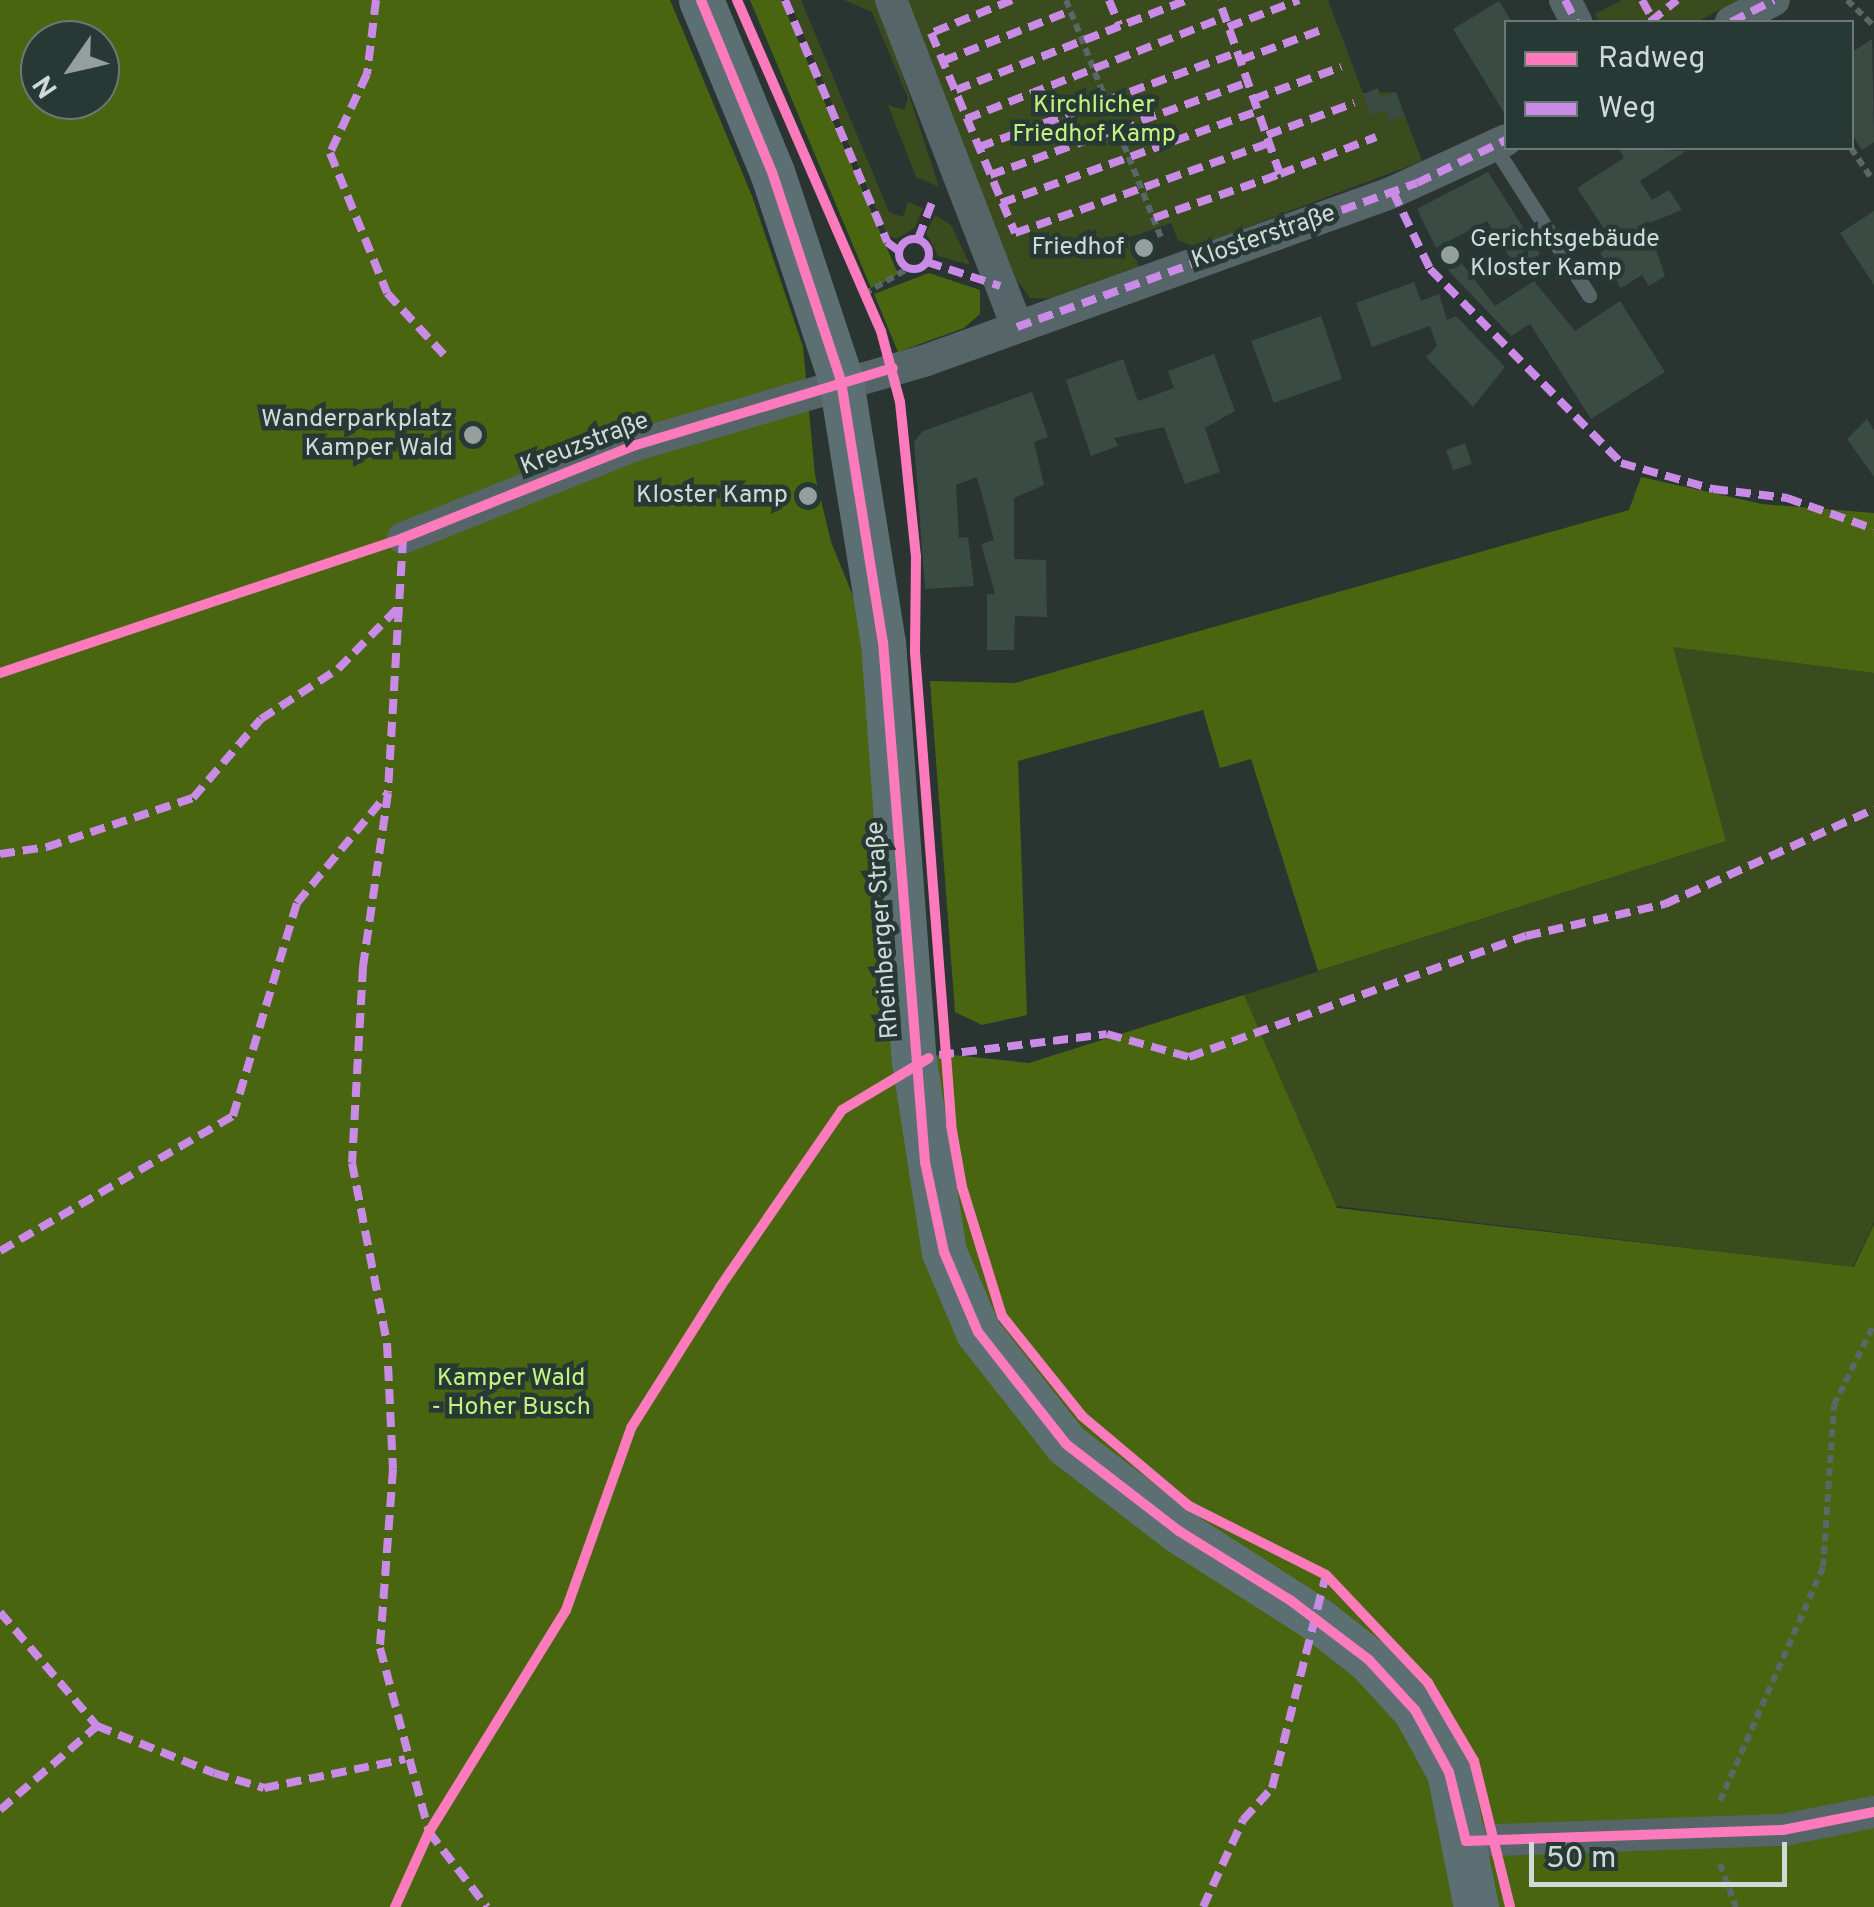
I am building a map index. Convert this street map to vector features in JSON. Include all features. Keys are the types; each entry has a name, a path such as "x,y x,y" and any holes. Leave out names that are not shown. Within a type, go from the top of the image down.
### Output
{"main road":[{"name":"Rheinberger Straße","path":"701,0 772,172 841,381 883,642 914,1061 944,1252 978,1332 1066,1444 1179,1532 1318,1620 1370,1660 1415,1710 1448,1772 1466,1841 1476,1907"}],"street":[{"path":"891,0 1017,327"},
{"path":"1734,20 1774,0"},
{"name":"Klosterstraße","path":"841,381 924,361 1417,183 1500,143"},
{"name":"Kreuzstraße","path":"403,538 636,445 841,381"},
{"path":"1466,1841 1783,1830 1874,1812"}],"lane":[{"path":"1504,150 1589,295"}],"path":[{"path":"1066,0 1173,270"},
{"path":"1847,0 1874,26"},
{"path":"1852,150 1870,176"},
{"path":"864,294 907,268"},
{"path":"1736,1907 1708,1831 1823,1567 1834,1405 1874,1324"}],"green space":[{"name":"Kamper Wald - Hoher Busch","path":"0,0 670,0 752,196 803,347 815,475 831,542 858,608 914,1061 943,1054 1029,1063 1244,995 1337,1208 1854,1267 1874,1224 1874,1907 0,1907"},
{"path":"750,0 781,0 898,274 889,280 871,288"},
{"path":"789,0 801,0 889,212 903,217 908,202 923,208 915,228 896,239 887,235"},
{"path":"844,0 878,0 939,187 916,177 888,105 904,110 908,98 872,12"},
{"name":"Kirchlicher Friedhof Kamp","path":"904,0 1328,0 1363,93 1396,92 1422,161 1195,247 1178,240 1171,223 1128,238 1139,267 1050,299 1030,298 1016,279"},
{"path":"1622,0 1739,0 1700,20 1598,20 1595,14"},
{"path":"935,215 951,225 970,265 938,256 926,233"},
{"path":"929,273 980,290 980,314 964,328 898,352 874,294"},
{"path":"1641,477 1762,504 1874,513 1874,673 1673,647 1726,841 1318,971 1251,759 1220,768 1203,710 1018,761 1027,1015 982,1025 955,1012 930,681 1015,683 1629,510"},
{"path":"1672,646 1874,673 1874,1222 1853,1267 1336,1206 1244,995 1726,841"}],"building":[{"path":"1499,1 1511,20 1504,20 1504,113 1453,29"},
{"path":"1872,39 1874,142 1862,150 1854,137 1854,51"},
{"path":"1378,88 1381,98 1396,92 1404,115 1389,121 1385,110 1371,115 1363,94"},
{"path":"1619,150 1686,151 1640,181 1652,200 1669,190 1682,210 1647,224 1665,276 1649,286 1642,275 1621,288 1600,253 1614,244 1577,188 1624,158"},
{"path":"1488,172 1540,254 1517,269 1487,221 1436,248 1417,209"},
{"path":"1874,211 1874,285 1840,233"},
{"path":"1460,261 1495,306 1534,281 1575,331 1620,301 1665,372 1591,419 1530,324 1511,336 1448,270"},
{"path":"1414,282 1421,301 1439,294 1447,320 1456,316 1505,367 1473,407 1426,357 1437,346 1430,326 1372,347 1356,303"},
{"path":"1321,316 1342,379 1274,403 1251,341"},
{"path":"1214,354 1235,411 1205,428 1220,472 1185,484 1164,427 1114,438 1118,446 1091,456 1066,380 1123,359 1138,401 1174,388 1168,371"},
{"path":"1032,392 1048,437 1034,442 1044,485 1014,498 1014,559 1046,560 1047,617 1015,616 1014,650 987,650 987,594 995,594 981,544 994,540 977,477 956,485 959,538 968,537 974,586 925,589 914,442 923,431"},
{"path":"1867,419 1874,430 1874,477 1847,439"},
{"path":"1465,443 1472,464 1453,470 1446,450"}],"marked path":[{"path":"376,0 367,74 330,153 387,293 446,357"},
{"path":"785,0 887,242 899,251"},
{"path":"1012,0 931,33 1015,233 1269,143"},
{"path":"1109,0 1119,25"},
{"path":"956,90 1187,0"},
{"path":"1154,218 1280,174 1219,0"},
{"path":"1228,27 1299,0"},
{"path":"1565,0 1575,20"},
{"path":"1642,0 1653,20"},
{"path":"1652,20 1677,0"},
{"path":"1735,20 1774,0"},
{"path":"943,61 1070,11"},
{"path":"966,119 1225,17"},
{"path":"1240,60 1321,30"},
{"path":"979,147 1238,52"},
{"path":"1254,99 1341,67"},
{"path":"990,175 1248,82"},
{"path":"1267,135 1354,103"},
{"path":"1001,203 1258,111"},
{"path":"1280,174 1376,137"},
{"path":"1017,327 1417,183 1504,141"},
{"path":"1393,192 1430,269 1621,463 1713,489 1787,498 1874,529"},
{"path":"918,239 933,200"},
{"path":"914,239 925,243 929,254 925,265 914,269 903,265 899,254 903,243 914,239"},
{"path":"927,262 1000,286"},
{"path":"396,540 403,538 388,793 363,967 352,1163 387,1343 393,1469 380,1648 429,1832 487,1907"},
{"path":"0,854 47,847 193,798 261,719 338,669 398,608"},
{"path":"0,1251 233,1116 297,903 388,793"},
{"path":"939,1055 1107,1034 1189,1057 1526,936 1665,904 1874,809"},
{"path":"1203,1907 1243,1820 1272,1788 1326,1575"},
{"path":"0,1612 97,1726 214,1773 264,1788 405,1759"},
{"path":"0,1810 97,1726"}],"cycle path":[{"path":"701,0 772,172 841,381 883,642 925,1162 944,1252 978,1332 1066,1444 1179,1531 1290,1600 1369,1660 1415,1710 1449,1772 1466,1841 1783,1830 1874,1812"},
{"path":"737,0 881,331 900,402 916,556 915,652 951,1125 962,1187 1002,1316 1082,1416 1189,1506 1326,1575 1428,1683 1474,1761 1510,1907"},
{"path":"0,673 403,538 636,445 893,368"},
{"path":"395,1907 429,1832 566,1610 631,1428 720,1287 842,1110 929,1058"}],"place":[{"name":"Friedhof","path":"1144,248"},
{"name":"Gerichtsgebäude Kloster Kamp","path":"1450,255"},
{"name":"Wanderparkplatz Kamper Wald","path":"473,435"},
{"name":"Kloster Kamp","path":"808,496"}]}
